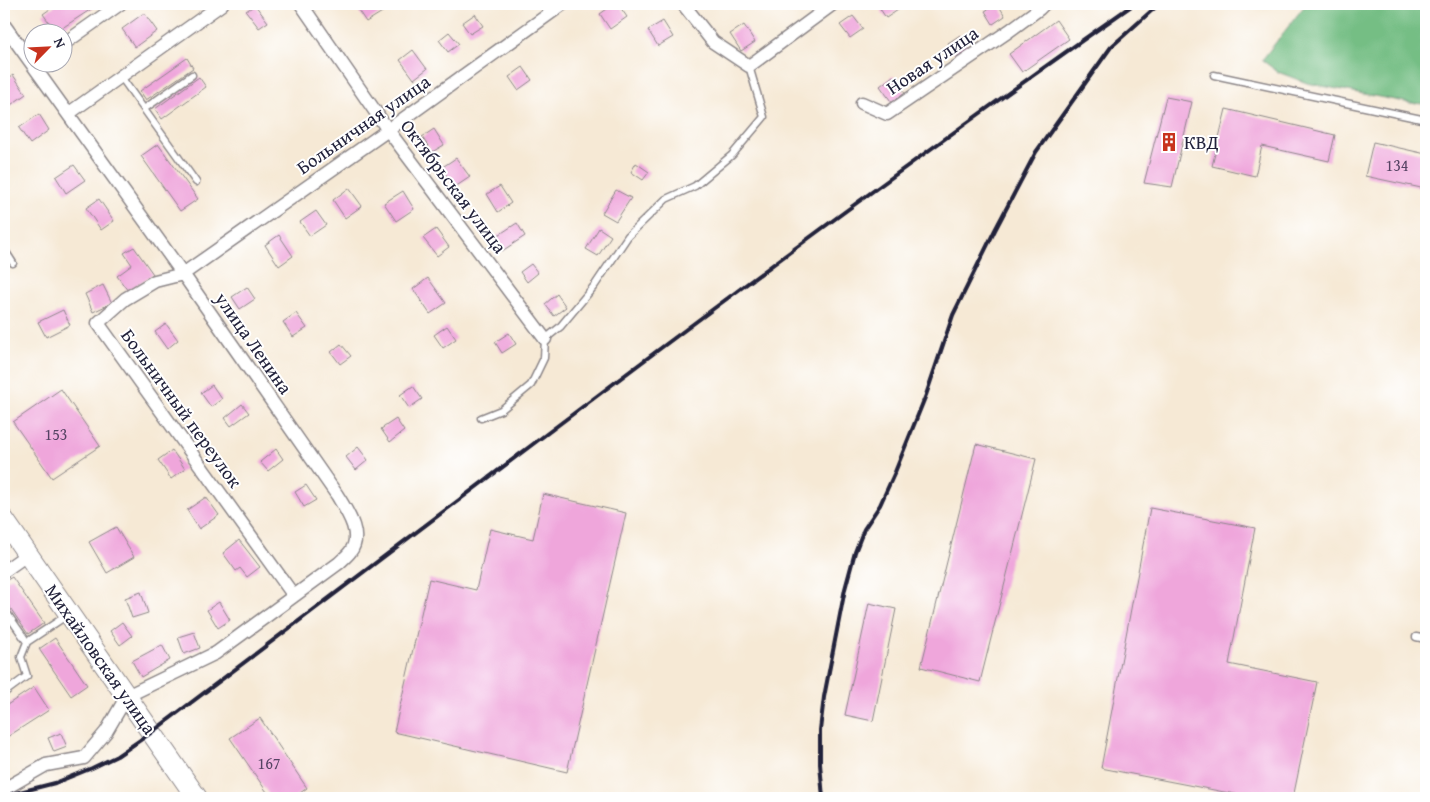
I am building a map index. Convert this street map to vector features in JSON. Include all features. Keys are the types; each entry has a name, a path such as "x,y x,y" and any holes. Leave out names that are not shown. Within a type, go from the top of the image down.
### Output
{"main road":[{"name":"Михайловская улица","path":"4,520 197,798"}],"street":[{"path":"72,39 120,4"},
{"name":"Октябрьская улица","path":"301,4 388,130 545,339"},
{"name":"Больничная улица","path":"183,274 563,4"},
{"path":"683,4 713,42 748,66 833,4"},
{"name":"Новая улица","path":"862,103 888,114 1039,10 1044,4"},
{"path":"68,114 217,5"},
{"name":"улица Ленина","path":"4,25 22,47"},
{"name":"улица Ленина","path":"41,72 68,114 183,274 337,495 353,524 355,539 351,551 338,564 216,653 127,696"},
{"name":"Больничный переулок","path":"183,274 155,281 125,299 98,324 294,596"},
{"path":"4,571 28,554"},
{"path":"4,786 6,788 46,765 84,758 106,732 127,696"}],"lane":[{"path":"480,418 502,410 532,385 544,358 545,339 560,326 595,285 628,236 666,200 695,186 732,155 764,117 748,66"},
{"path":"144,109 192,75"},
{"path":"1214,75 1426,120"},
{"path":"120,77 196,182"},
{"path":"4,249 13,263"},
{"path":"4,609 26,642"},
{"path":"4,693 27,676 21,657 26,642 69,614"},
{"path":"1416,637 1426,639"}],"green space":[{"path":"1306,4 1426,4 1426,104 1410,103 1307,83 1278,72 1262,60"}],"building":[{"path":"57,4 99,4 71,22 49,22 43,14"},
{"path":"354,4 384,4 387,9 366,22"},
{"path":"614,4 618,4 627,17 610,29 600,14"},
{"path":"877,4 907,4 886,18"},
{"path":"998,4 1005,16 993,24 985,11"},
{"path":"255,5 268,22 259,28 246,11"},
{"path":"144,13 157,31 135,47 122,29"},
{"path":"475,14 483,26 470,34 462,23"},
{"path":"853,16 863,29 850,38 840,25"},
{"path":"1056,20 1069,39 1022,72 1009,54"},
{"path":"663,21 673,37 658,46 648,30"},
{"path":"744,25 755,42 741,51 730,34"},
{"path":"449,32 459,44 448,52 439,40"},
{"path":"960,35 969,48 957,56 948,43"},
{"path":"413,50 427,69 414,79 400,60"},
{"path":"187,58 193,68 146,100 140,91"},
{"path":"523,67 532,80 518,90 509,77"},
{"path":"13,75 26,94 8,107 4,101 4,82"},
{"path":"893,76 906,95 893,104 880,86"},
{"path":"199,77 206,87 162,119 155,109"},
{"name":"КВД","path":"1166,97 1192,102 1172,187 1144,183"},
{"path":"1226,109 1335,135 1329,161 1262,146 1255,176 1212,166"},
{"path":"39,114 49,130 30,144 19,128"},
{"path":"434,129 444,145 432,152 422,137"},
{"path":"1373,142 1426,154 1426,189 1365,176"},
{"path":"158,144 198,199 180,211 141,156"},
{"path":"456,158 470,177 455,187 441,168"},
{"path":"636,163 649,172 643,180 631,172"},
{"path":"74,165 85,180 66,193 56,177"},
{"path":"500,186 511,203 498,212 487,194"},
{"path":"349,188 362,206 345,218 333,200"},
{"path":"616,190 631,198 616,221 602,213"},
{"path":"403,191 414,209 396,221 384,203"},
{"path":"99,199 114,221 101,230 86,208"},
{"path":"316,211 326,225 310,236 300,222"},
{"path":"517,223 525,236 502,251 494,238"},
{"path":"599,228 611,236 598,256 586,249"},
{"path":"436,229 449,247 437,256 423,238"},
{"path":"279,235 293,256 279,266 265,245"},
{"path":"134,247 153,274 128,291 117,276 132,265 124,253"},
{"path":"531,264 538,273 527,282 520,272"},
{"path":"428,278 446,303 430,314 413,289"},
{"path":"103,285 112,303 93,312 85,294"},
{"path":"247,287 255,299 240,309 232,297"},
{"path":"557,294 566,307 554,316 545,304"},
{"path":"63,310 70,325 46,337 38,322"},
{"path":"296,313 307,328 293,337 283,322"},
{"path":"166,324 178,340 167,349 155,332"},
{"path":"447,326 456,339 443,348 434,335"},
{"path":"509,333 516,344 502,353 495,342"},
{"path":"341,344 351,356 340,364 331,352"},
{"path":"212,385 222,399 211,407 201,393"},
{"path":"413,386 422,399 409,408 400,395"},
{"path":"61,389 100,446 52,478 13,422"},
{"path":"242,404 249,413 231,426 225,418"},
{"path":"396,419 404,431 390,442 381,429"},
{"path":"976,444 1036,459 980,682 921,667"},
{"path":"358,447 368,460 356,470 346,457"},
{"path":"276,449 283,459 268,471 260,462"},
{"path":"172,450 185,469 171,479 158,460"},
{"path":"306,485 316,500 304,507 295,492"},
{"path":"543,494 626,513 567,772 394,732 429,579 476,590 490,529 533,539"},
{"path":"206,497 219,515 199,529 187,510"},
{"path":"1150,508 1255,528 1229,664 1317,682 1293,798 1255,798 1101,768"},
{"path":"116,527 134,557 107,573 89,542"},
{"path":"239,540 260,567 247,577 240,568 236,571 223,553"},
{"path":"12,577 44,623 28,634 4,599 4,582"},
{"path":"141,592 148,613 132,618 125,598"},
{"path":"219,602 230,620 218,628 207,610"},
{"path":"869,603 896,609 873,721 845,715"},
{"path":"122,622 132,636 120,645 110,631"},
{"path":"194,632 200,648 184,654 178,637"},
{"path":"55,638 87,685 71,696 39,649"},
{"path":"162,645 170,660 141,677 132,661"},
{"path":"34,687 49,710 4,739 4,707"},
{"path":"260,718 307,788 296,796 297,798 271,798 230,738"},
{"path":"61,733 67,747 54,752 48,738"}],"railway":[{"path":"4,796 55,783 92,768 117,756 152,732 762,273 1009,92 1134,4"},
{"path":"823,798 820,730 824,697 845,589 855,552 864,529 880,505 895,472 926,395 953,315 1036,152 1111,47 1159,4"}],"place":[{"name":"КВД","path":"1169,142"}]}
